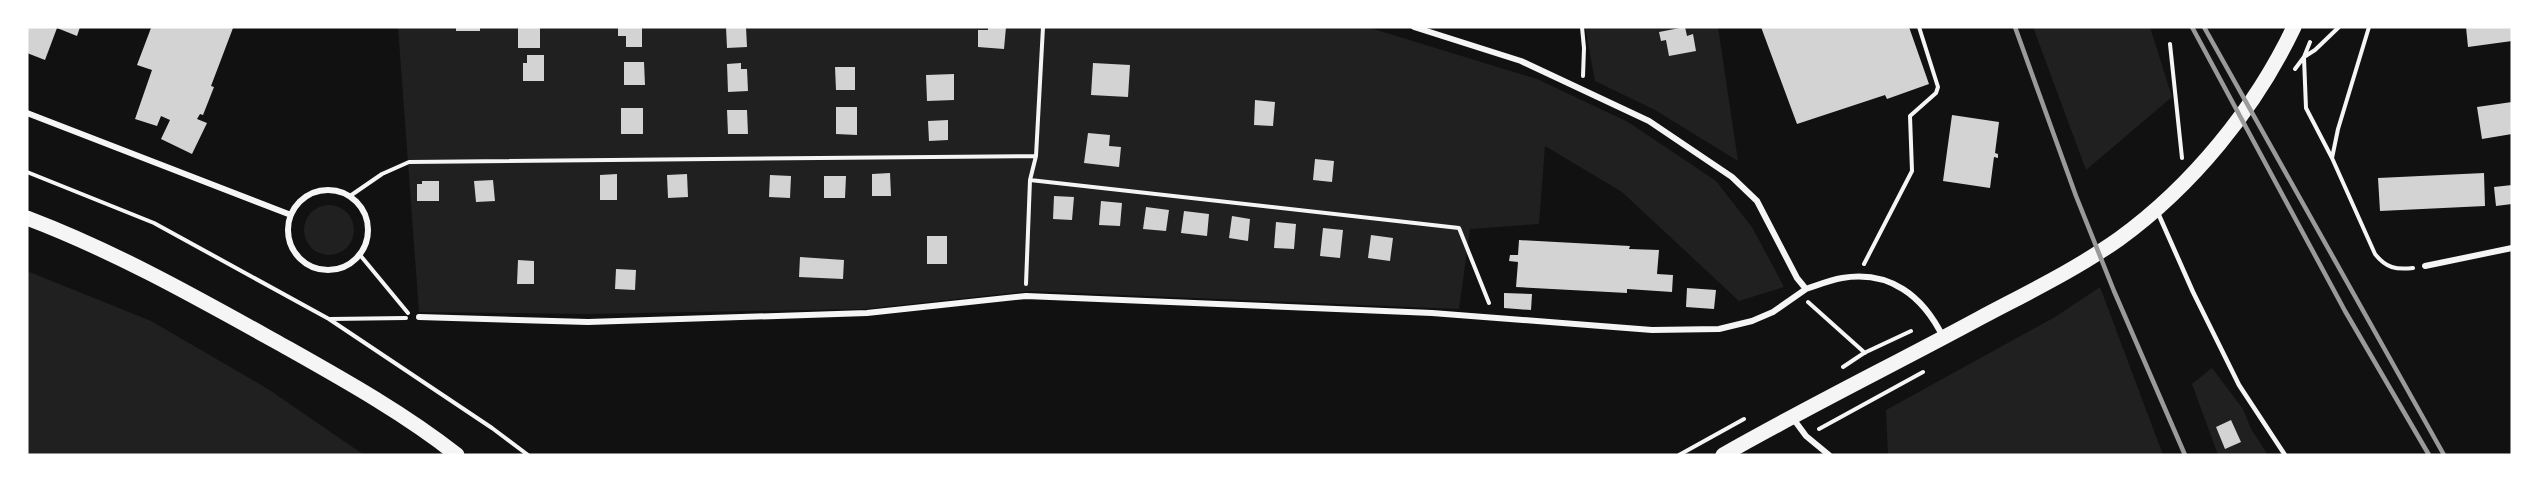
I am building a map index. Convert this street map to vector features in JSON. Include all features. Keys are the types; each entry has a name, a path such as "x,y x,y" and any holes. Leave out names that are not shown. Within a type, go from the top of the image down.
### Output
{"main road":[{"path":"1723,455 2071,270 2119,238 2184,182 2215,148 2269,76 2294,27"},
{"path":"27,218 69,234 167,280 356,387 457,455"}],"street":[{"path":"1414,27 1521,61 1649,121 1732,177 1757,201 1797,278 1806,288"},
{"path":"27,113 291,215"},
{"path":"316,192 339,192 350,196 365,216 368,229 366,243 360,255 351,264 326,271 302,262 294,252 289,240 288,227 291,215 305,197 316,192"},
{"path":"2425,266 2512,248"},
{"path":"419,317 588,322 855,314 1026,296 1495,318 1652,330 1719,329 1752,321 1773,312 1806,288 1842,278 1864,276 1887,279 1899,286 1935,320 1944,338"},
{"path":"1792,417 1806,436 1829,455"}],"lane":[{"path":"2155,208 2234,375 2285,455"}],"path":[{"path":"1026,296 1030,180 1036,156 1043,27"},
{"path":"1582,27 1584,48 1582,88"},
{"path":"1864,276 1864,262 1912,171 1910,116 1936,93 1938,87 1919,27"},
{"path":"2304,57 2315,50 2339,27"},
{"path":"2332,158 2337,129 2369,27"},
{"path":"2170,44 2182,159"},
{"path":"2306,70 2306,108 2332,158 2375,254 2383,264 2394,269 2425,266"},
{"path":"350,196 382,174 409,162 1036,156"},
{"path":"27,172 154,223 329,319 492,428 528,455"},
{"path":"1030,180 1459,228 1495,318"},
{"path":"329,319 412,318 360,255"},
{"path":"1798,292 1884,369 1893,388"}],"shaded area":[{"path":"398,27 1367,27 1537,79 1628,122 1716,181 1752,227 1784,287 1739,301 1622,192 1545,146 1539,224 1470,229 1459,309 1030,291 864,309 586,314 419,312"},
{"path":"1585,27 1718,27 1738,161 1655,110 1595,81"},
{"path":"2033,27 2150,27 2172,97 2086,170"},
{"path":"329,205 347,212 354,230 347,248 329,255 311,248 304,230 311,212"},
{"path":"27,271 151,321 268,389 364,455 27,455"},
{"path":"2100,287 2163,455 1888,455 1886,410 2055,317"},
{"path":"2212,368 2243,409 2251,429 2268,455 2218,455 2192,384"}],"building":[{"path":"27,27 80,27 77,36 57,28 45,60 27,53"},
{"path":"456,27 480,27 480,31 456,31"},
{"path":"518,27 540,27 540,48 518,48"},
{"path":"618,27 642,27 642,47 626,47 626,36 618,36"},
{"path":"726,27 746,27 747,47 727,48"},
{"path":"988,27 1006,27 1004,49 978,47 978,30 988,30"},
{"path":"1685,27 1687,36 1693,34 1696,51 1669,56 1666,40 1661,41 1659,32"},
{"path":"1761,27 1909,27 1929,84 1887,99 1885,95 1797,124"},
{"path":"2466,27 2512,27 2512,41 2468,47"},
{"path":"151,28 233,28 211,86 214,87 203,115 200,114 197,119 207,123 192,154 161,139 170,120 161,116 157,126 135,119 152,70 137,65"},
{"path":"527,55 544,55 544,81 523,81 523,63 527,63"},
{"path":"624,62 644,62 645,85 624,85"},
{"path":"741,63 741,69 747,69 748,91 728,92 727,64"},
{"path":"1093,63 1130,65 1128,97 1091,95"},
{"path":"835,67 855,67 855,90 836,90"},
{"path":"954,74 954,100 927,101 926,75"},
{"path":"1255,100 1275,102 1273,126 1254,125"},
{"path":"2512,102 2512,134 2482,139 2477,107"},
{"path":"836,107 857,107 857,135 836,134"},
{"path":"621,108 643,108 643,134 621,134"},
{"path":"727,110 747,110 748,134 728,134"},
{"path":"1952,115 1999,122 1995,153 1998,154 1998,158 1994,157 1990,188 1943,181"},
{"path":"948,120 948,140 929,141 928,121"},
{"path":"1088,133 1110,135 1109,146 1121,147 1119,167 1084,163"},
{"path":"1315,159 1334,161 1332,182 1313,180"},
{"path":"890,173 891,196 872,196 872,174"},
{"path":"2484,173 2485,206 2380,211 2378,178"},
{"path":"617,174 617,200 600,200 600,175"},
{"path":"687,174 688,197 668,198 667,175"},
{"path":"770,175 791,176 790,198 769,197"},
{"path":"824,176 846,176 845,198 824,198"},
{"path":"493,180 495,201 476,202 474,181"},
{"path":"422,181 439,181 439,201 417,201 417,184 422,184"},
{"path":"2512,185 2512,204 2496,206 2494,187"},
{"path":"1054,196 1074,197 1072,220 1053,219"},
{"path":"1101,201 1122,203 1120,226 1099,225"},
{"path":"1146,207 1169,210 1166,231 1143,229"},
{"path":"1184,211 1209,214 1207,236 1181,233"},
{"path":"1232,216 1250,219 1248,241 1229,238"},
{"path":"1276,222 1296,224 1294,249 1274,248"},
{"path":"1323,228 1343,230 1340,258 1320,256"},
{"path":"1371,235 1393,238 1390,261 1368,258"},
{"path":"927,236 947,236 947,264 927,264"},
{"path":"1519,240 1630,246 1629,249 1659,250 1657,274 1673,275 1672,292 1627,289 1627,293 1516,287 1518,262 1509,261 1510,255 1518,255"},
{"path":"800,257 844,260 843,279 799,277"},
{"path":"518,260 534,261 534,284 517,284"},
{"path":"616,269 636,270 635,290 615,289"},
{"path":"1687,288 1716,290 1714,309 1686,307"},
{"path":"1504,293 1532,294 1531,310 1504,308"},
{"path":"2231,420 2241,442 2225,449 2216,427"}],"railway":[{"path":"2015,27 2076,196 2114,291 2185,455"},
{"path":"2192,27 2345,311 2429,455"},
{"path":"2204,27 2444,455"}]}
